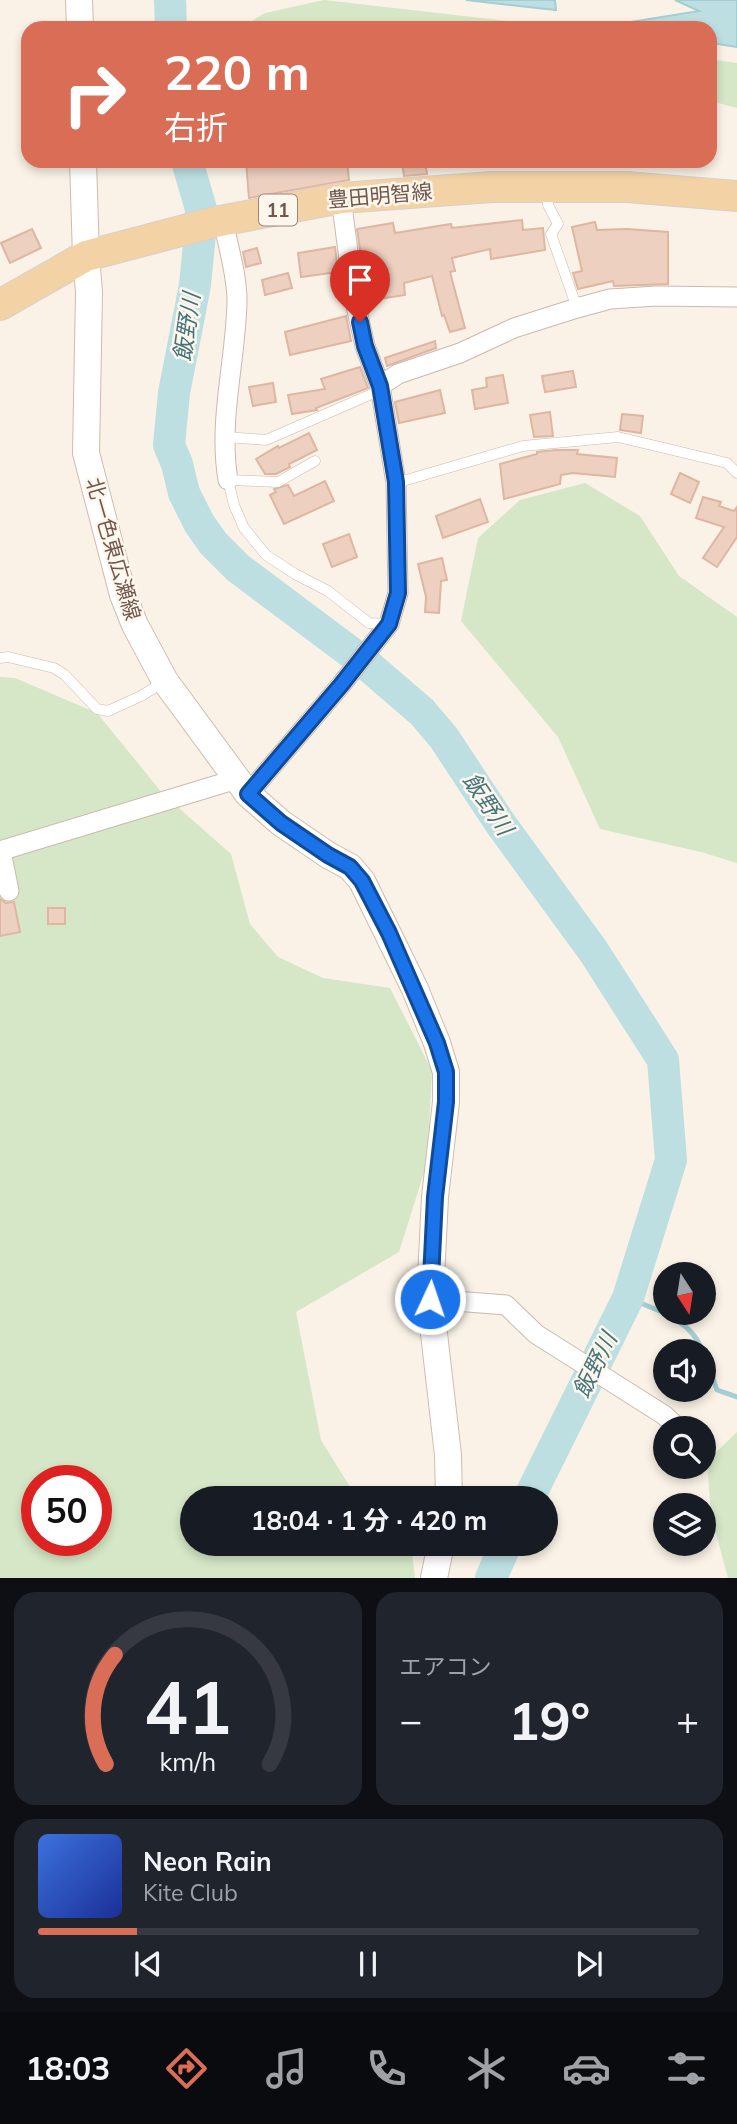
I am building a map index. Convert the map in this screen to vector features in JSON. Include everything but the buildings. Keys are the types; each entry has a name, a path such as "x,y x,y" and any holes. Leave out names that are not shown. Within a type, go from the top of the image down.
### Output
{"main road":[{"path":"79,0 80,21"},
{"name":"北一色東広瀬線","path":"83,168 89,292 86,453 122,594 165,681 243,786 281,823 350,867 362,881 394,944 437,1043 446,1072 446,1102 435,1197 430,1299 448,1455 449,1486"},
{"name":"豊田明智線","path":"0,305 86,256 219,221 341,198 492,187 627,187 737,195"},
{"path":"433,1578 438,1556"}],"street":[{"path":"9,891 1,852 243,786 341,685 383,632 398,593 396,482 380,386 365,346 354,297 341,198"},
{"path":"219,221 235,278 237,300 228,376 225,460 228,480"},
{"path":"380,386 398,374 460,352 514,328 577,307 610,299 657,296 737,297"},
{"path":"430,1299 506,1305 536,1334 665,1416"}],"lane":[{"path":"548,187 548,205 558,224 551,234 577,307"},
{"path":"226,437 266,440 374,393 380,386"},
{"path":"396,482 523,446 618,437 727,463 737,473"},
{"path":"316,461 278,482 228,480 234,506 244,528 266,555 328,591 383,632"},
{"path":"0,658 8,657 54,668 65,675 97,709 108,711 165,681"}],"green space":[{"path":"324,0 507,21 252,21 265,13"},
{"path":"717,60 737,63 737,108 717,103"},
{"path":"585,483 640,516 679,576 737,617 737,863 600,829 558,737 461,621 478,538 520,500"},
{"path":"0,677 15,678 97,713 163,794 231,854 250,924 278,957 323,978 390,988 432,1071 427,1163 399,1252 296,1312 321,1440 350,1486 180,1486 180,1556 412,1556 415,1578 0,1578"},
{"path":"737,1432 737,1578 728,1578 716,1534 716,1493 709,1493 708,1479 716,1479 716,1452"}],"water":[{"path":"466,0 555,0 556,10"},
{"path":"675,0 737,0 737,47 717,44 717,21 637,21 699,11"}],"waterway":[{"name":"飯野川","path":"170,0 171,21"},
{"name":"飯野川","path":"189,168 201,209 200,234 195,285 174,393 169,445 184,493 199,523 213,543 238,568 365,663 422,712 444,738 500,823 594,952 663,1060 671,1160 628,1298 535,1486"},
{"path":"628,1298 682,1323 696,1339"},
{"path":"716,1387 737,1397"},
{"name":"飯野川","path":"491,1578 501,1556"}],"route":[{"path":"360,322 365,346 380,386 396,482 398,593 389,624 248,794 281,823 350,867 362,881 415,989 437,1043 446,1072 446,1102 435,1197 430,1299"}]}
